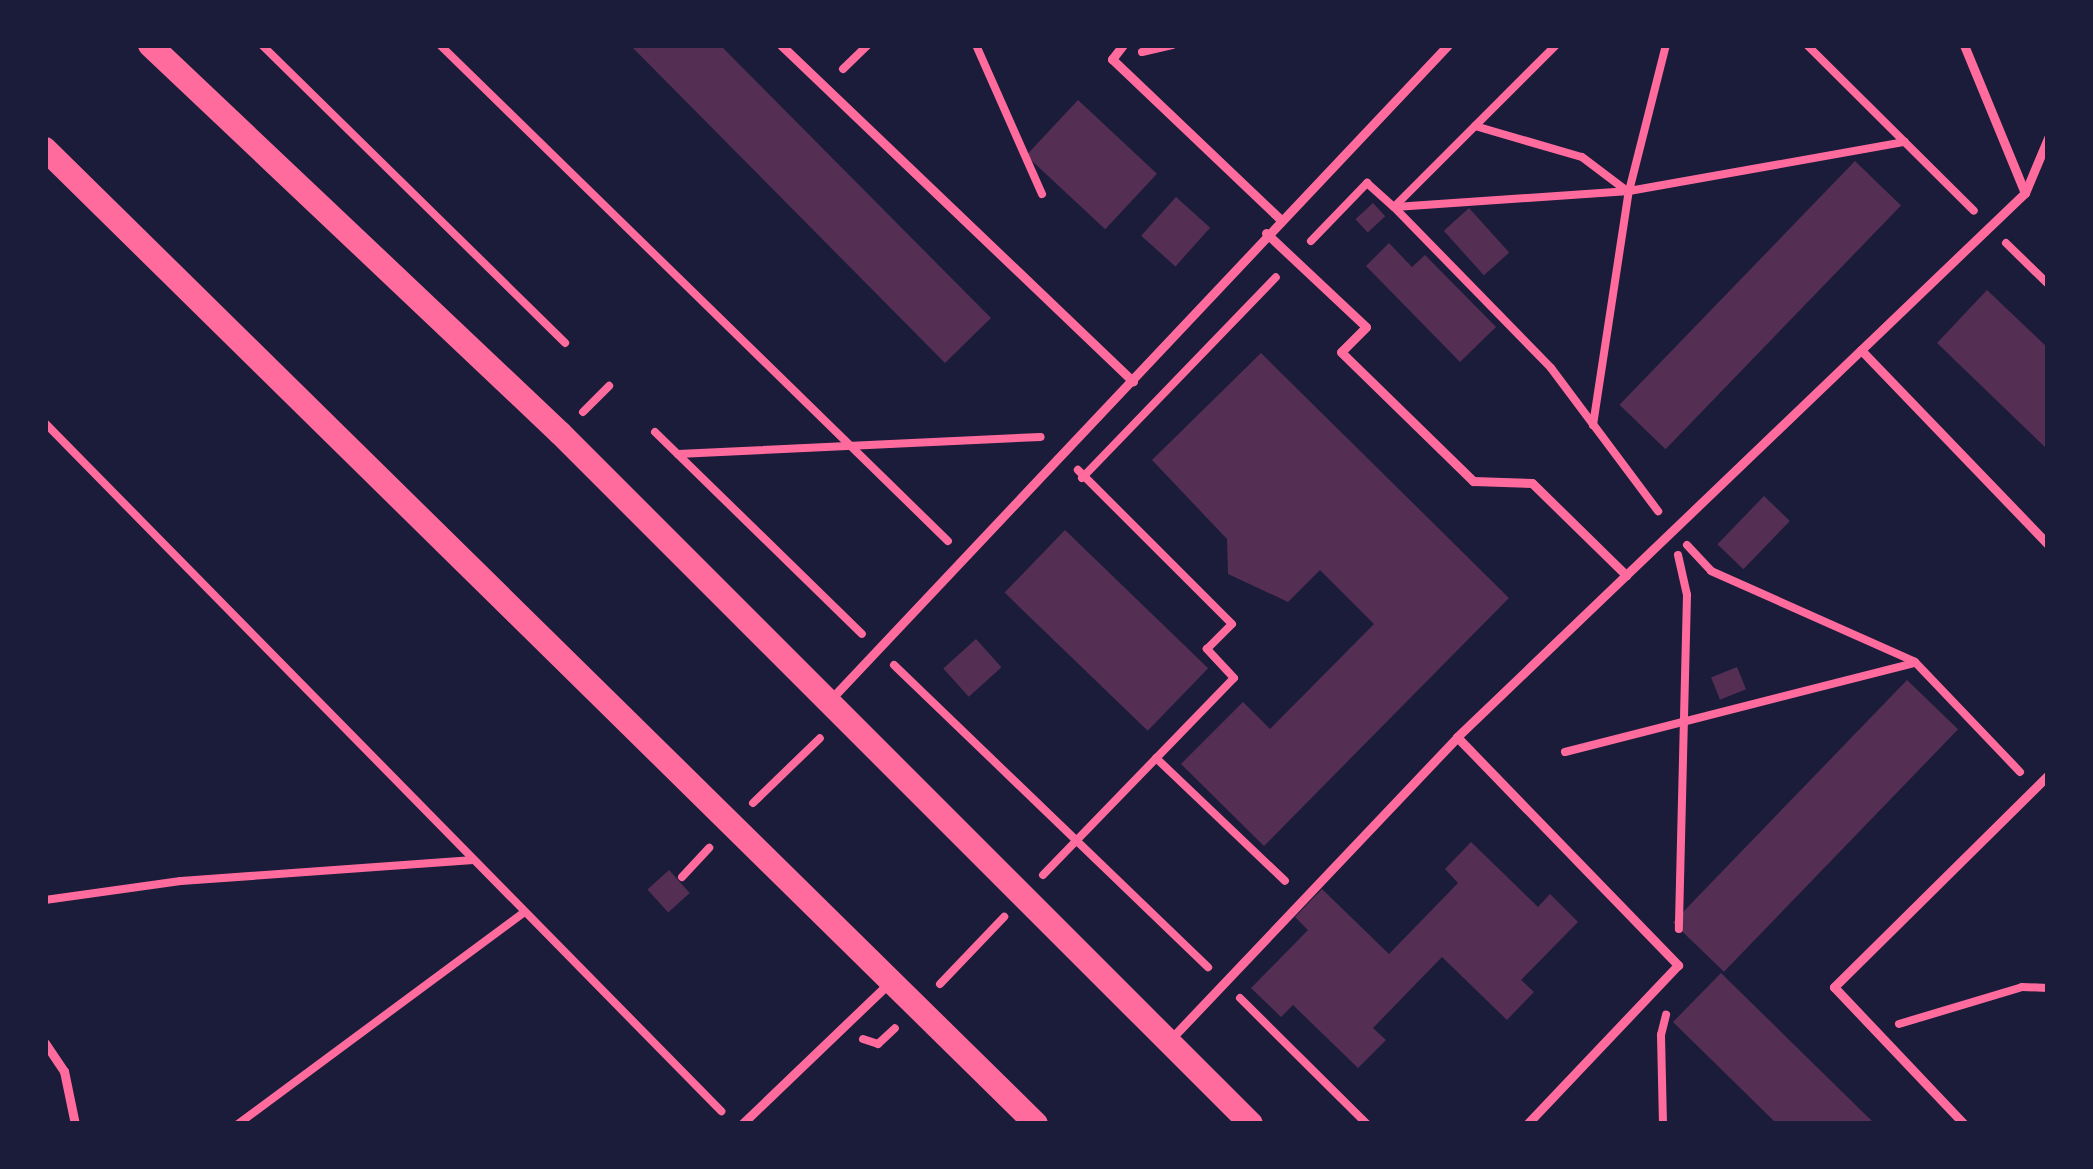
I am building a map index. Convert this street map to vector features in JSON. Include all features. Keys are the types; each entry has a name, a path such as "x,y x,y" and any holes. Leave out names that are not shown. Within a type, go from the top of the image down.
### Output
{"main road":[{"path":"150,45 560,433 1251,1124"},
{"path":"45,149 1036,1124"}],"lane":[{"path":"781,45 1133,381"},
{"path":"1123,45 1112,58 1280,219"},
{"path":"835,710 878,650 1448,45"},
{"path":"1964,45 2025,193"},
{"path":"1168,1042 1457,737 2025,193 2048,137"},
{"path":"1266,233 1366,328 1341,352 1473,481 1532,483 1626,575"},
{"path":"1861,350 2048,544"},
{"path":"1457,737 1678,965 1527,1124"},
{"path":"1964,1124 1834,987 2048,775"},
{"path":"738,1124 892,981"},
{"path":"45,1043 64,1071 75,1124"}],"path":[{"path":"262,45 565,343"},
{"path":"277,45 283,65"},
{"path":"440,45 966,560"},
{"path":"976,45 1042,194"},
{"path":"1394,207 1556,45"},
{"path":"1593,424 1628,191 1666,45"},
{"path":"1807,45 2048,284"},
{"path":"1475,126 1582,157 1628,191"},
{"path":"1068,491 1367,183 1394,207 1628,191 1905,142"},
{"path":"45,423 738,1124"},
{"path":"655,432 1366,1124"},
{"path":"678,454 1043,437 1232,624 1207,649 1234,678 918,1006 878,1044 838,1032"},
{"path":"1663,1124 1661,1035 1678,965 1687,595 1672,530"},
{"path":"894,664 910,649"},
{"path":"1565,752 1915,662"},
{"path":"682,878 835,710"},
{"path":"1156,758 1304,899"},
{"path":"45,900 181,881 474,860"},
{"path":"238,1124 524,912"},
{"path":"1876,1031 2022,987 2048,988"}],"building":[{"path":"630,45 720,45 991,318 945,363"},
{"path":"1078,100 1157,174 1105,229 1026,156"},
{"path":"1855,161 1901,205 1666,449 1620,405"},
{"path":"1176,197 1210,228 1175,266 1141,236"},
{"path":"1373,203 1385,216 1368,233 1355,219"},
{"path":"1469,208 1509,253 1484,275 1444,231"},
{"path":"1389,243 1412,267 1425,255 1496,327 1460,362 1366,266"},
{"path":"1987,290 2048,348 2048,450 1937,343"},
{"path":"1261,353 1509,598 1264,846 1181,764 1243,702 1270,729 1374,624 1320,570 1288,602 1228,574 1227,539 1152,460"},
{"path":"1764,496 1790,521 1743,569 1717,544"},
{"path":"1065,530 1208,668 1148,731 1005,593"},
{"path":"976,639 1001,667 969,697 943,668"},
{"path":"1737,667 1746,689 1720,700 1711,677"},
{"path":"1907,680 1958,729 1724,972 1673,922"},
{"path":"1471,842 1538,907 1550,894 1578,922 1521,980 1534,992 1507,1020 1442,957 1373,1028 1386,1040 1358,1068 1293,1005 1281,1017 1251,988 1308,930 1295,917 1322,889 1389,954 1458,883 1445,869"},
{"path":"669,870 690,893 668,912 647,889"},
{"path":"1721,973 1875,1124 1777,1124 1673,1022"}]}
